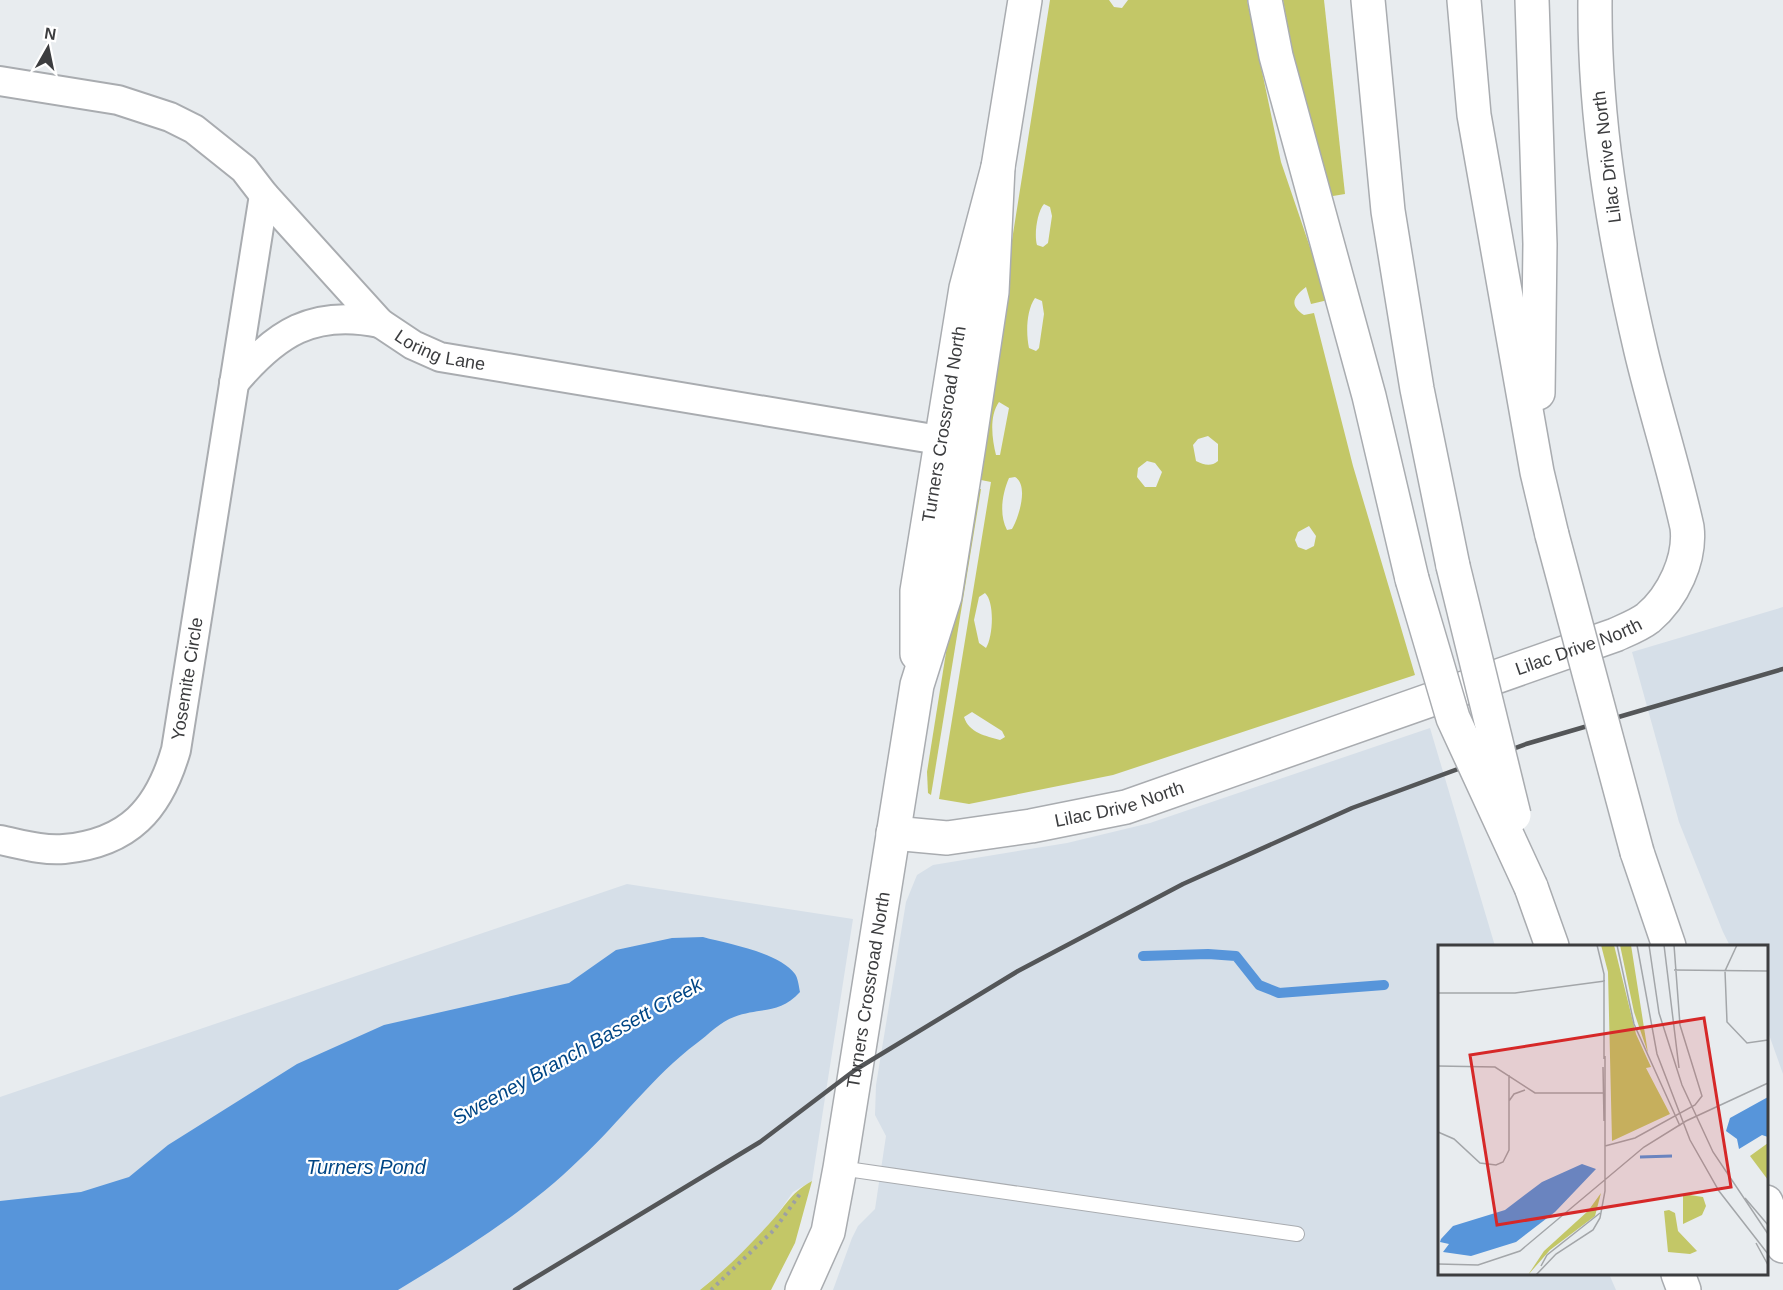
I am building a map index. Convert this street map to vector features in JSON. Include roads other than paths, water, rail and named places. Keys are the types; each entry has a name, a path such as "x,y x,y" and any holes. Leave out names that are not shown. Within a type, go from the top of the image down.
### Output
{"main road":[{"name":"Turners Crossroad North","path":"802,1290 828,1232 840,1168 917,685 917,591 955,442 966,288 998,167 1025,0"},
{"path":"1265,0 1276,56 1369,396 1412,579 1453,718 1531,886"},
{"path":"1368,0 1388,211 1417,389 1453,566 1531,886 1552,945"},
{"path":"1464,0 1474,115 1537,472 1637,852 1669,945"},
{"path":"1532,0 1540,244 1537,472"},
{"name":"Lilac Drive North","path":"893,833 947,838 1031,826 1126,807 1615,635 1647,619 1663,603 1677,580 1689,542 1642,353 1610,197 1600,106 1595,0"},
{"path":"1768,1187 1783,1214"},
{"path":"1768,1205 1783,1246"},
{"path":"1678,1275 1684,1290"}],"street":[{"name":"Loring Lane","path":"0,81 118,100 170,117 194,129 244,169 264,195 380,323 413,345 440,357 469,364 955,442"},
{"name":"Yosemite Circle","path":"0,840 62,849 94,843 122,831 142,816 158,798 168,776 176,750 264,195"},
{"path":"234,383 265,349 280,337 305,326 357,318 380,323"}],"lane":[{"path":"840,1168 1297,1234"}],"water":[{"name":"Turners Pond","path":"703,937 765,954 777,960 795,974 800,992 777,1007 743,1014 719,1025 651,1084 595,1145 560,1178 469,1246 398,1290 0,1290 0,1201 81,1192 129,1177 168,1145 297,1064 384,1025 569,983 616,950 672,938"}],"waterway":[{"name":"Sweeney Branch Bassett Creek","path":"1143,956 1208,954 1236,956 1259,985 1279,993 1384,985"}],"railway":[{"path":"515,1290 760,1142 855,1070 1018,971 1183,884 1352,808 1526,744 1783,669"}]}
